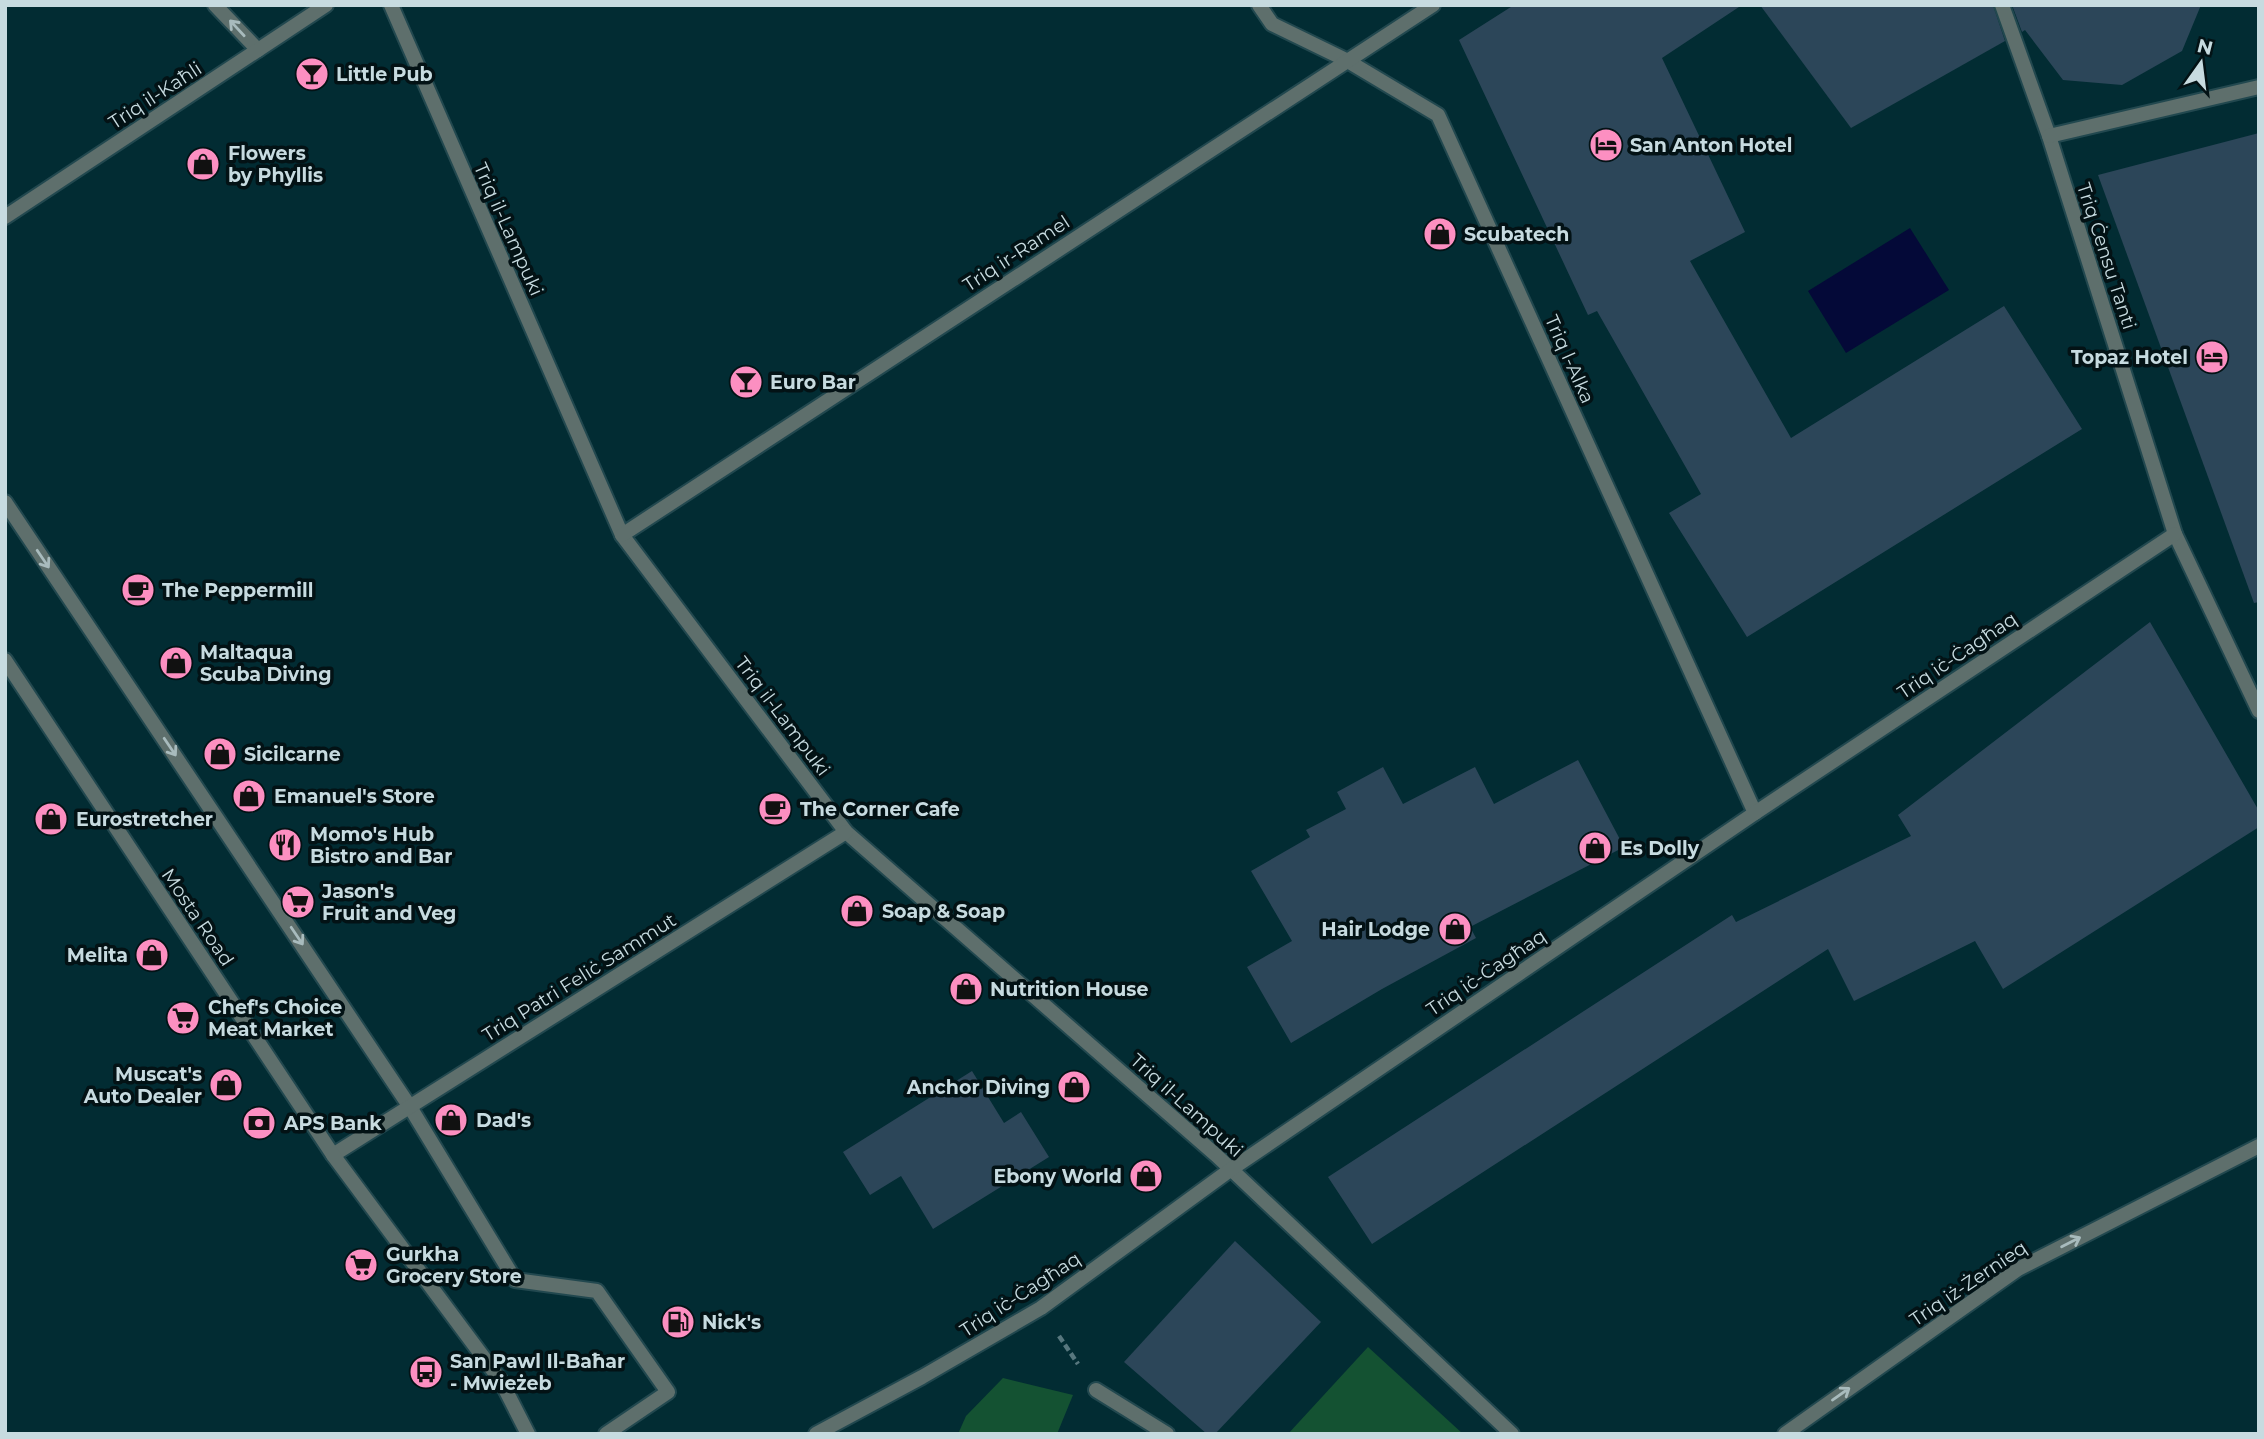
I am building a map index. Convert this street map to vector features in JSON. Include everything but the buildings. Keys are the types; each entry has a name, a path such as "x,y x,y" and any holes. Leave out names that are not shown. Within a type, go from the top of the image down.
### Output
{"street":[{"path":"215,5 258,50"},
{"name":"Triq il-Kaħli","path":"5,217 326,5"},
{"name":"Triq il-Lampuki","path":"391,5 622,535 846,832 1230,1170 1513,1434"},
{"name":"Triq l-Alka","path":"1259,5 1272,24 1346,60 1438,115 1755,813"},
{"name":"Triq ir-Ramel","path":"622,535 1433,5"},
{"name":"Triq Ċensu Tanti","path":"2002,5 2049,136 2175,534 2259,711"},
{"path":"2049,136 2259,87"},
{"path":"5,502 410,1108 515,1280 597,1290 668,1392 606,1434"},
{"name":"Triq iċ-Ċagħaq","path":"816,1434 1041,1308 1230,1170 1755,813 2175,534"},
{"name":"Mosta Road","path":"5,660 333,1155 501,1381 528,1434"},
{"name":"Triq Patri Feliċ Sammut","path":"333,1155 846,832"},
{"name":"Triq iż-Żernieq","path":"1785,1434 2018,1269 2259,1146"},
{"path":"1096,1390 1167,1434"}],"path":[{"path":"1041,1308 1096,1390"}],"green space":[{"path":"1368,1347 1463,1434 1288,1434"},
{"path":"1003,1378 1073,1395 1057,1434 958,1434 966,1416"}],"shaded area":[{"path":"1910,228 1949,290 1846,353 1808,291"}],"place":[{"name":"Little Pub","path":"312,74"},
{"name":"San Anton Hotel","path":"1606,145"},
{"name":"Flowers by Phyllis","path":"203,164"},
{"name":"Scubatech","path":"1440,234"},
{"name":"Topaz Hotel","path":"2212,357"},
{"name":"Euro Bar","path":"746,382"},
{"name":"The Peppermill","path":"138,590"},
{"name":"Maltaqua Scuba Diving","path":"176,663"},
{"name":"Sicilcarne","path":"220,754"},
{"name":"Emanuel's Store","path":"249,796"},
{"name":"The Corner Cafe","path":"775,809"},
{"name":"Eurostretcher","path":"51,819"},
{"name":"Momo's Hub Bistro and Bar","path":"285,845"},
{"name":"Es Dolly","path":"1595,848"},
{"name":"Jason's Fruit and Veg","path":"298,902"},
{"name":"Soap & Soap","path":"857,911"},
{"name":"Hair Lodge","path":"1455,929"},
{"name":"Melita","path":"152,955"},
{"name":"Nutrition House","path":"966,989"},
{"name":"Chef's Choice Meat Market","path":"183,1018"},
{"name":"Muscat's Auto Dealer","path":"226,1085"},
{"name":"Anchor Diving","path":"1074,1087"},
{"name":"Dad's","path":"451,1120"},
{"name":"APS Bank","path":"259,1123"},
{"name":"Ebony World","path":"1146,1176"},
{"name":"Gurkha Grocery Store","path":"361,1265"},
{"name":"Nick's","path":"678,1322"},
{"name":"San Pawl Il-Baħar - Mwieżeb","path":"426,1372"}]}
